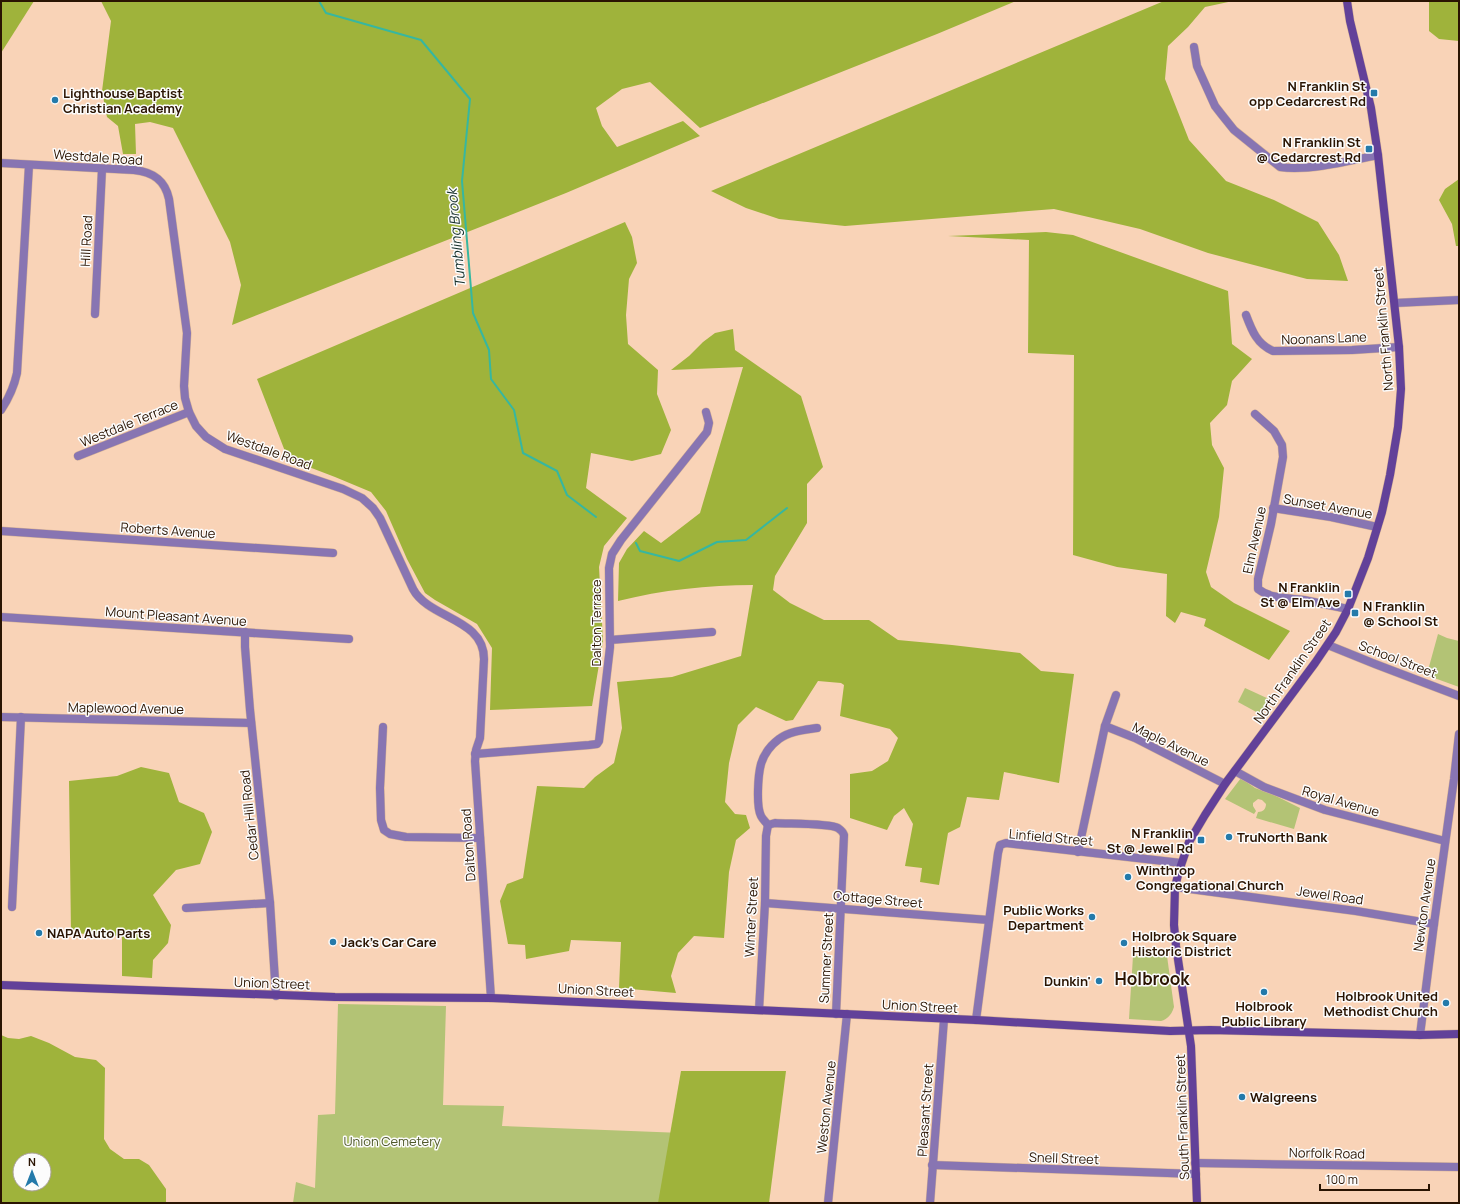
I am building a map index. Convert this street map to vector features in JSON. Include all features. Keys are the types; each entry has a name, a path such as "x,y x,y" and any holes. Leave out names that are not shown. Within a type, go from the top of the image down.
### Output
{"main road":[{"name":"North Franklin Street","path":"1189,1031 1174,925 1176,887 1181,863 1196,830 1225,784 1328,645 1348,609 1363,572 1377,527 1390,475 1398,427 1401,389 1399,347 1378,156 1371,108 1350,21 1347,1"},
{"name":"Union Street","path":"1,985 276,996 491,998 976,1020 1170,1031 1282,1031 1420,1035 1459,1034"},
{"name":"South Franklin Street","path":"1189,1031 1193,1071 1197,1203"}],"street":[{"path":"1194,47 1197,66 1215,106 1222,116 1234,130 1280,167 1290,168 1314,166 1378,156"},
{"name":"Westdale Road","path":"1,164 102,168 146,172 160,180 167,191 170,202 187,334 184,390 189,412 201,432 219,446 349,491 368,503 384,524 418,597 426,604 469,629 478,638 484,655 482,692"},
{"path":"1,410 14,388 17,373 29,165"},
{"name":"Hill Road","path":"95,314 102,168"},
{"path":"1395,303 1459,300"},
{"name":"Noonans Lane","path":"1246,314 1252,332 1265,347 1273,351 1352,350 1399,347"},
{"name":"Westdale Terrace","path":"78,456 189,412"},
{"name":"Dalton Terrace","path":"475,754 597,744 599,740 608,672 610,640 608,574 612,554 621,540 707,432 709,423 706,412"},
{"name":"Elm Avenue","path":"1254,414 1274,431 1282,445 1283,457 1258,579 1258,589 1264,594 1275,597 1348,609"},
{"name":"Sunset Avenue","path":"1273,508 1331,517 1377,527"},
{"name":"Roberts Avenue","path":"1,531 333,553"},
{"name":"Mount Pleasant Avenue","path":"1,617 348,638"},
{"name":"Cedar Hill Road","path":"245,632 251,723 270,903 276,996"},
{"path":"610,640 712,632"},
{"name":"School Street","path":"1328,645 1459,696"},
{"name":"Dalton Road","path":"482,692 480,738 475,754 491,998"},
{"path":"1078,852 1105,726 1116,695"},
{"name":"Maplewood Avenue","path":"1,717 251,723"},
{"path":"12,907 21,717"},
{"name":"Maple Avenue","path":"1105,726 1135,738 1225,784"},
{"path":"383,727 380,788 381,820 384,830 390,834 406,837 480,838"},
{"path":"768,826 760,814 759,806 760,775 764,756 777,740 785,735 817,728"},
{"name":"Newton Avenue","path":"1420,1035 1459,734"},
{"name":"Royal Avenue","path":"1235,771 1264,787 1319,808 1445,841"},
{"name":"Summer Street","path":"768,826 775,823 820,825 837,828 843,832 844,844 836,1014"},
{"name":"Winter Street","path":"759,1010 766,836 768,826"},
{"name":"Linfield Street","path":"976,1020 988,920 1000,845 1006,843 1181,863"},
{"name":"Jewel Road","path":"1176,887 1356,911 1434,924"},
{"path":"186,908 270,903"},
{"name":"Cottage Street","path":"764,903 988,920"},
{"name":"Weston Avenue","path":"828,1203 847,1014"},
{"name":"Pleasant Street","path":"930,1203 944,1019"},
{"name":"Norfolk Road","path":"1195,1163 1459,1167"},
{"name":"Snell Street","path":"932,1165 1196,1174"}],"green space":[{"path":"1,1 34,1 1,53"},
{"path":"101,1 1016,1 700,128 650,82 622,89 596,108 602,126 617,147 683,121 700,136 566,193 232,325 241,285 230,242 173,128 150,122 135,124 136,154 123,154 118,126 107,117 102,91 111,21"},
{"path":"1164,1 1233,1 1205,7 1188,27 1168,46 1165,79 1189,140 1226,181 1274,200 1318,222 1339,255 1348,281 1307,279 1208,253 1140,229 1054,209 845,226 779,219 746,208 711,191"},
{"path":"1429,1 1459,1 1459,41 1439,39 1429,31"},
{"path":"1459,179 1459,246 1456,246 1452,224 1439,200 1445,189"},
{"path":"625,222 632,237 637,263 629,279 626,315 628,344 658,370 657,394 671,430 661,454 632,461 591,453 586,488 627,518 604,546 599,567 603,641 592,706 490,710 492,648 477,624 425,593 407,559 386,511 371,492 288,459 257,379"},
{"path":"1046,232 1073,235 1228,291 1232,344 1252,359 1232,381 1227,405 1210,423 1212,445 1224,468 1219,517 1206,572 1211,587 1234,603 1290,631 1269,660 1204,626 1206,619 1181,612 1175,623 1166,616 1167,574 1117,567 1073,555 1074,355 1028,353 1029,240 948,236"},
{"path":"733,329 735,350 801,396 823,467 807,484 807,523 775,576 773,590 790,603 824,620 869,620 898,640 1020,653 1041,671 1074,674 1059,783 1004,772 999,800 967,797 960,827 948,833 939,885 920,882 922,868 905,866 913,824 904,808 894,816 887,830 850,818 850,774 872,771 888,761 898,738 890,729 840,716 844,685 841,683 818,681 793,720 786,721 756,707 738,725 729,763 725,802 735,814 746,815 750,828 736,840 729,872 724,938 694,936 678,953 671,976 676,993 619,988 621,942 571,940 569,951 526,959 525,945 508,944 500,901 507,884 523,878 537,786 584,788 595,777 614,763 622,728 617,682 672,677 741,656 753,585 685,589 618,601 619,563 627,549 644,531 661,543 700,513 743,367 671,370 715,333"},
{"path":"1438,634 1459,641 1459,687 1426,675"},
{"path":"1245,688 1269,699 1260,714 1238,702"},
{"path":"141,767 169,773 179,802 204,813 212,832 200,864 176,870 153,895 171,925 168,943 153,960 152,978 122,976 122,936 71,933 69,781 117,776"},
{"path":"1241,778 1255,788 1274,795 1300,808 1294,829 1256,818 1258,812 1265,809 1266,804 1262,800 1258,799 1253,803 1256,811 1254,814 1225,799"},
{"path":"1133,956 1167,956 1174,1007 1166,1019 1161,1021 1129,1019"},
{"name":"Union Cemetery","path":"338,1004 446,1006 443,1105 504,1106 502,1126 760,1136 753,1203 293,1203 296,1182 315,1188 318,1115 335,1114"},
{"path":"1,1035 8,1038 19,1039 31,1036 49,1043 75,1057 96,1060 105,1068 104,1139 110,1149 124,1159 139,1159 149,1165 166,1189 166,1203 1,1203"},
{"path":"681,1071 786,1071 769,1203 658,1203"}],"waterway":[{"name":"Tumbling Brook","path":"319,1 326,13 421,40 470,99 462,181 473,313 489,350 491,379 514,410 523,453 557,471 567,495 596,517"},
{"name":"Tumbling Brook","path":"636,543 640,551 679,561 717,542 746,540 787,508"}],"place":[{"name":"N Franklin St opp Cedarcrest Rd","path":"1374,93"},
{"name":"Lighthouse Baptist Christian Academy","path":"55,100"},
{"name":"N Franklin St @ Cedarcrest Rd","path":"1369,149"},
{"name":"N Franklin St @ Elm Ave","path":"1348,594"},
{"name":"N Franklin @ School St","path":"1355,613"},
{"name":"TruNorth Bank","path":"1229,837"},
{"name":"N Franklin St @ Jewel Rd","path":"1201,840"},
{"name":"Winthrop Congregational Church","path":"1128,877"},
{"name":"Public Works Department","path":"1092,917"},
{"name":"NAPA Auto Parts","path":"39,933"},
{"name":"Jack's Car Care","path":"333,942"},
{"name":"Holbrook Square Historic District","path":"1124,943"},
{"name":"Dunkin'","path":"1099,981"},
{"name":"Holbrook Public Library","path":"1264,992"},
{"name":"Holbrook United Methodist Church","path":"1446,1003"},
{"name":"Walgreens","path":"1242,1097"}],"district":[{"name":"Holbrook","path":"1152,979"}]}
